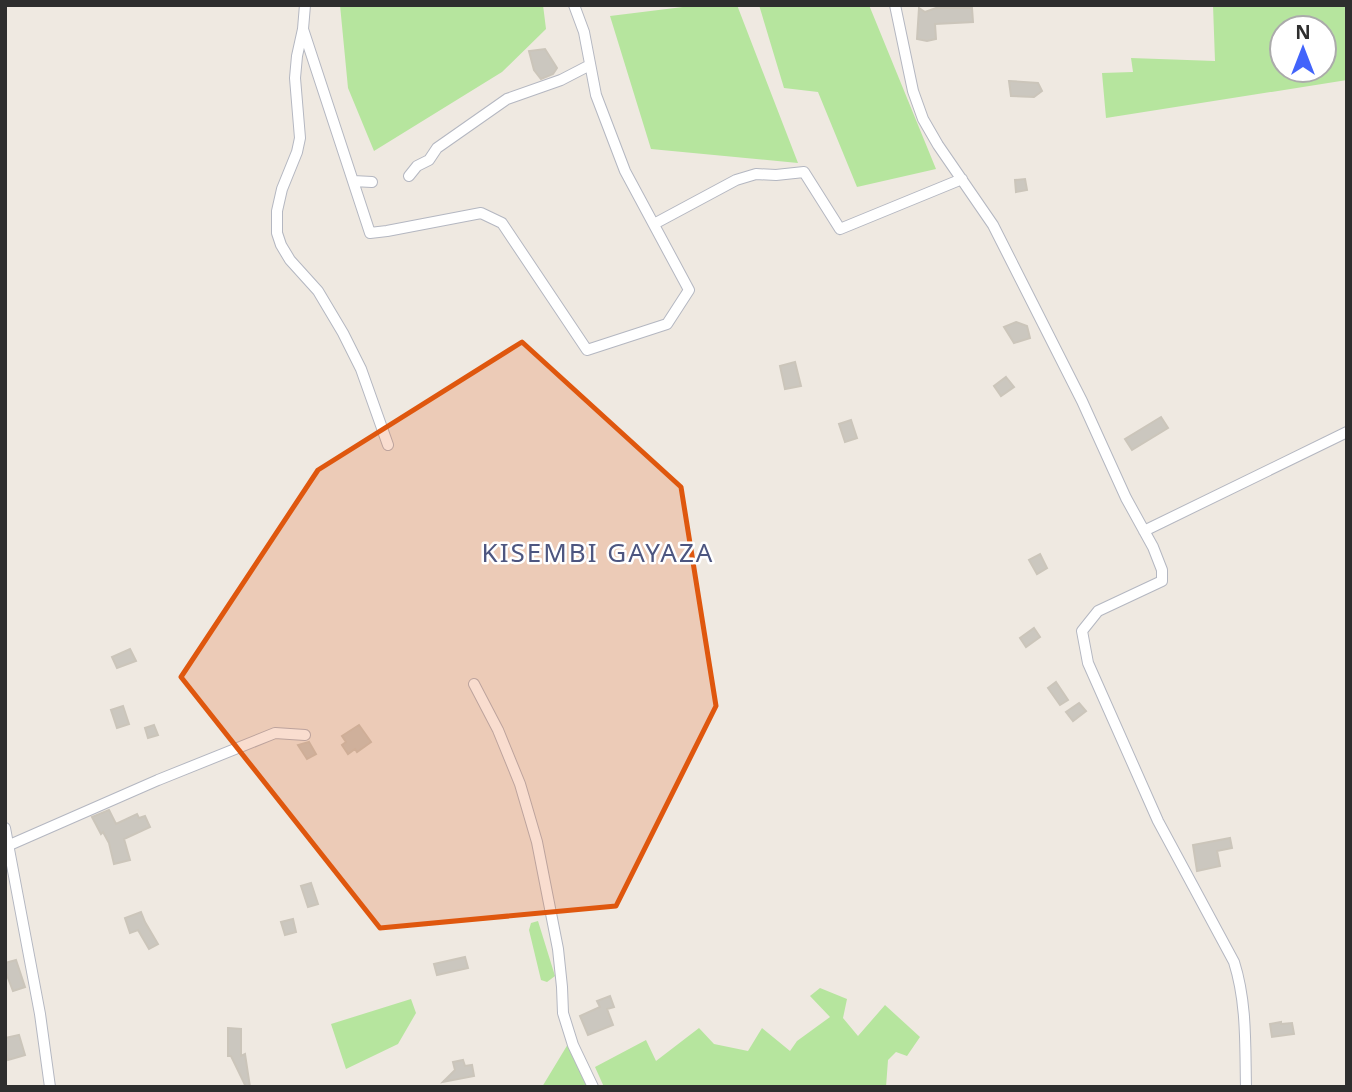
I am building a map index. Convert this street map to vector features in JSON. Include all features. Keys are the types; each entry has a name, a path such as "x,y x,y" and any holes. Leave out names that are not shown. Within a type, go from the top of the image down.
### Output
{"street":[{"path":"304,5 295,78 300,138 298,152 282,189 277,211 277,233 290,260 317,290 343,333 361,369 388,445"},
{"path":"303,29 370,233 481,213 502,223 587,350 667,324 690,290 625,172 596,95 584,32 574,5"},
{"path":"895,5 913,91 923,120 993,225 1082,401 1162,569 1162,581 1098,611 1082,631 1088,663 1158,821 1234,962 1244,1005 1246,1087"},
{"path":"410,176 417,166 429,160 437,148 507,99 561,80 590,65"},
{"path":"654,224 736,180 756,174 776,176 804,172 840,229 962,179"},
{"path":"353,181 372,182"},
{"path":"1144,531 1347,432"},
{"path":"474,684 520,784 537,842 558,949 563,1013 573,1045 593,1087"},
{"path":"7,847 158,780 275,733 305,735"},
{"path":"5,828 40,1014 50,1087"}],"highlighted area":[{"path":"522,342 681,487 716,706 616,906 380,928 181,677 318,470"}],"green space":[{"path":"340,5 543,5 546,29 502,72 374,151 348,88"},
{"path":"699,5 737,5 798,163 651,149 610,16"},
{"path":"759,5 869,5 936,169 857,187 818,92 784,88"},
{"path":"1213,5 1347,5 1347,80 1338,81 1338,14 1268,14 1268,84 1322,84 1106,118 1102,73 1133,72 1131,58 1215,61"},
{"path":"538,921 555,976 547,982 541,980 529,930 531,923"},
{"path":"820,988 847,999 843,1018 858,1036 885,1005 920,1037 907,1056 896,1052 888,1060 886,1087 604,1087 595,1067 646,1040 656,1061 699,1028 714,1044 748,1051 762,1028 790,1051 797,1041 830,1017 810,996"},
{"path":"411,999 416,1013 398,1044 346,1069 331,1024"},
{"path":"568,1044 588,1087 542,1087"}],"building":[{"path":"919,8 925,12 936,8 972,8 973,22 935,24 936,39 917,39"},
{"path":"545,49 557,68 553,74 541,79 534,70 529,51"},
{"path":"1009,81 1038,83 1042,91 1034,97 1011,96"},
{"path":"1025,179 1027,190 1016,192 1015,180"},
{"path":"1016,322 1027,326 1030,338 1014,343 1004,327"},
{"path":"795,362 801,386 785,389 780,366"},
{"path":"1006,377 1014,387 1001,396 994,386"},
{"path":"1161,417 1168,428 1132,450 1125,439"},
{"path":"851,420 857,438 845,442 839,424"},
{"path":"1040,554 1047,568 1037,574 1029,560"},
{"path":"1034,628 1040,637 1026,647 1020,638"},
{"path":"130,649 136,661 117,668 112,657"},
{"path":"1056,682 1068,700 1060,705 1048,688"},
{"path":"1079,703 1086,711 1073,721 1066,712"},
{"path":"123,706 129,724 117,728 111,710"},
{"path":"154,725 158,735 148,738 145,728"},
{"path":"359,725 371,742 357,752 355,749 348,754 342,745 346,742 342,736"},
{"path":"309,742 316,754 307,759 298,745"},
{"path":"109,810 116,824 137,814 139,818 145,816 150,827 124,839 130,860 114,864 109,843 92,817"},
{"path":"1230,838 1232,848 1217,851 1220,866 1197,871 1193,845"},
{"path":"311,883 318,904 308,907 301,886"},
{"path":"141,912 158,944 149,949 138,930 130,933 125,918"},
{"path":"293,919 296,932 285,935 281,922"},
{"path":"465,957 468,968 437,975 434,964"},
{"path":"16,960 25,987 13,991 5,963"},
{"path":"610,996 614,1007 607,1009 613,1025 588,1035 580,1016 600,1007 597,1001"},
{"path":"1292,1023 1294,1034 1272,1037 1270,1024"},
{"path":"228,1028 241,1029 241,1056 245,1054 250,1087 246,1087 231,1056 228,1056"},
{"path":"19,1035 25,1055 8,1060 5,1038"},
{"path":"463,1060 465,1066 472,1065 474,1076 443,1082 455,1070 453,1062"}],"district":[{"name":"KISEMBI GAYAZA","path":"598,552"}]}
